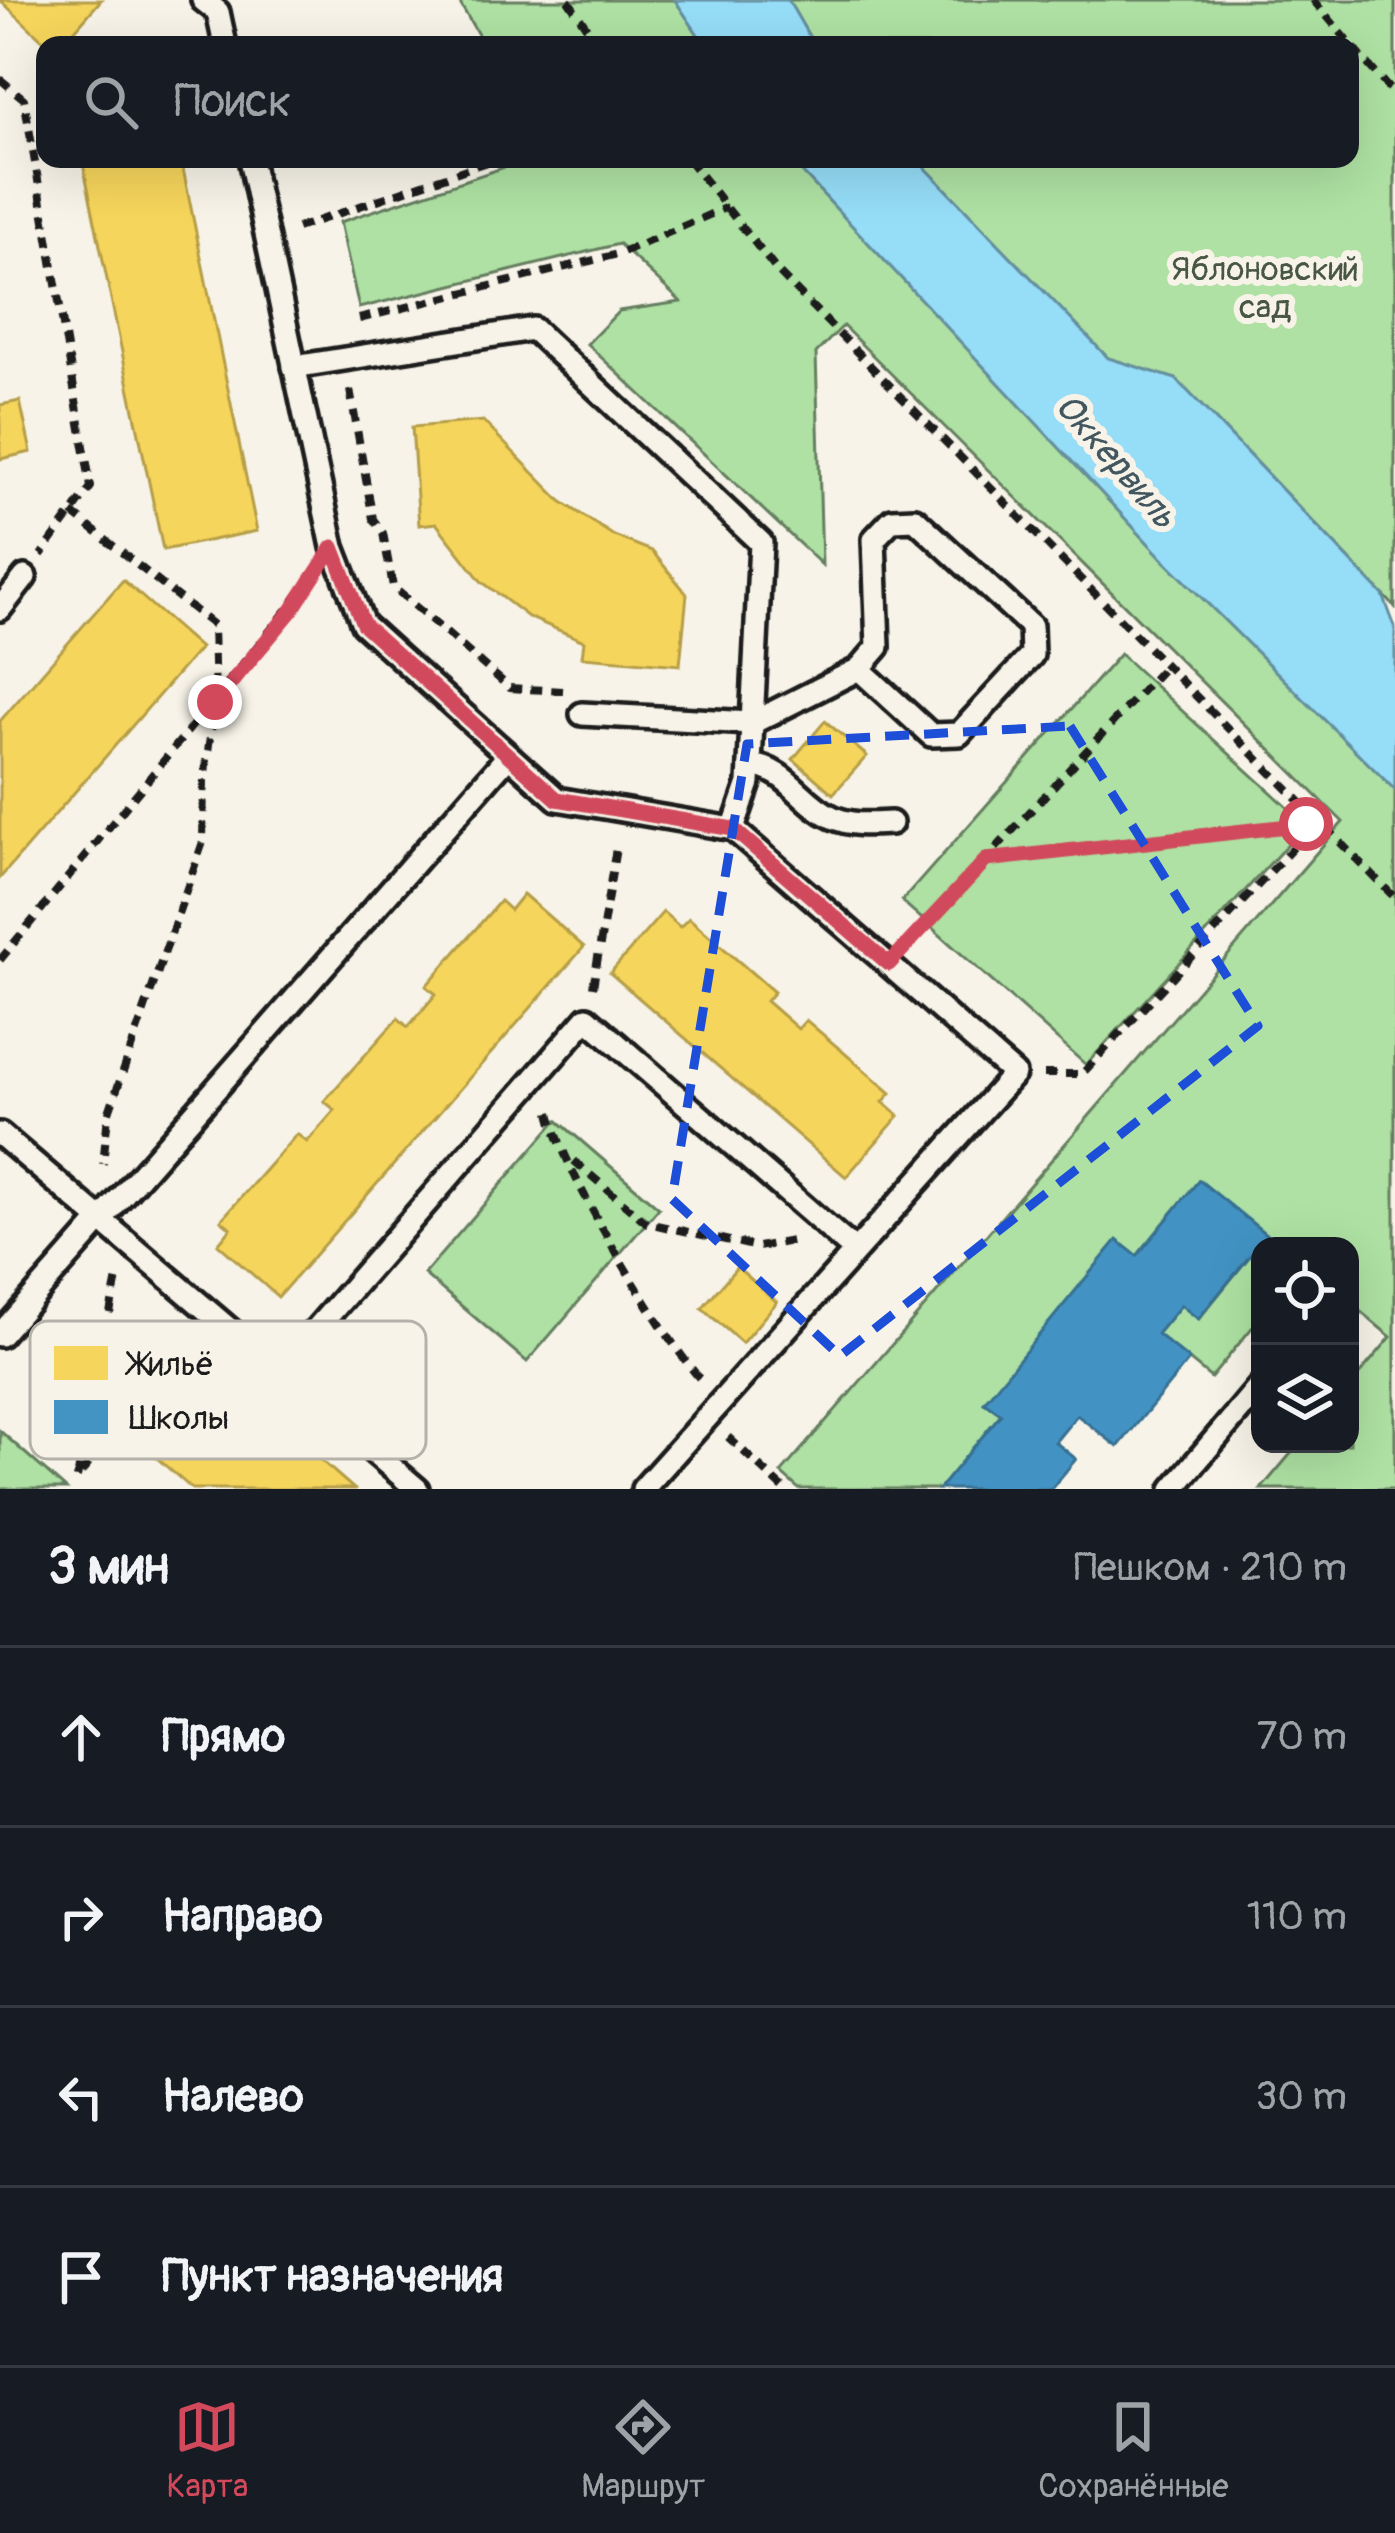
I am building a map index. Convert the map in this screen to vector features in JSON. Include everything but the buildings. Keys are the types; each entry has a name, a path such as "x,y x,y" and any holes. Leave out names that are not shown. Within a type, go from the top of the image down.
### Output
{"lane":[{"path":"203,0 218,12 223,36"},
{"path":"252,168 333,547 363,624 557,799 733,829 1014,1074 643,1489"},
{"path":"294,367 533,328 761,543 750,765 733,829"},
{"path":"582,714 752,723 859,669 878,647 874,539 892,520 915,519 1031,626 1032,655 959,734 931,735 859,669"},
{"path":"0,579 26,578"},
{"path":"0,609 26,578"},
{"path":"0,1335 508,756"},
{"path":"750,765 771,767 830,816 856,824 892,823"},
{"path":"323,1321 587,1018 856,1251"},
{"path":"0,1134 218,1321"},
{"path":"1173,1489 1251,1397"},
{"path":"380,1459 416,1489"}],"path":[{"path":"568,0 593,36"},
{"path":"1313,0 1344,36"},
{"path":"1359,53 1395,95"},
{"path":"0,80 24,99 91,487 26,578"},
{"path":"267,239 469,168"},
{"path":"695,168 778,272 1316,823 1395,898"},
{"path":"355,320 622,253 727,207"},
{"path":"344,359 373,519 383,533 393,587 510,688 567,691 582,714"},
{"path":"72,513 213,625 215,702 204,780 202,842 108,1115 99,1219"},
{"path":"0,960 292,610 333,547"},
{"path":"889,964 1166,665"},
{"path":"587,1018 622,810"},
{"path":"986,860 1316,823"},
{"path":"1014,1074 1082,1075 1316,823"},
{"path":"553,1126 670,1346"},
{"path":"568,1156 647,1223 758,1247"},
{"path":"108,1321 124,1240"},
{"path":"210,1321 213,1317"},
{"path":"707,1418 784,1489"},
{"path":"81,1459 77,1478 93,1459"}],"highlighted area":[{"path":"1070,726 1258,1026 840,1356 672,1199 747,744"}],"green space":[{"path":"458,0 675,0 699,36 479,36"},
{"name":"Яблоновский сад","path":"788,0 1395,0 1395,607 1176,379 1108,358 926,168 1359,168 1359,36 809,36"},
{"path":"502,168 798,168 1164,560 1395,790 1395,1489 1261,1489 1291,1453 1359,1453 1359,1374 1391,1337 1359,1310 1359,1237 1265,1237 1199,1180 1137,1256 1117,1241 985,1403 1001,1414 939,1489 799,1489 781,1473 1343,822 843,326 816,353 822,565 587,344 619,311 681,302 619,244 359,308 340,222"},
{"path":"1120,654 1306,824 1086,1065 902,901"},
{"path":"557,1120 659,1208 527,1362 424,1274"},
{"path":"1251,1255 1251,1329 1211,1378 1157,1334 1181,1305 1199,1319"},
{"path":"0,1431 66,1489 0,1489"}],"water":[{"path":"675,0 788,0 809,36 699,36"},
{"name":"Оккервиль","path":"798,168 926,168 1108,358 1176,379 1383,595 1395,627 1395,790 1164,560"}],"route":[{"path":"215,702 292,610 333,547 363,624 557,799 733,829 889,964 986,860 1306,824"}]}
